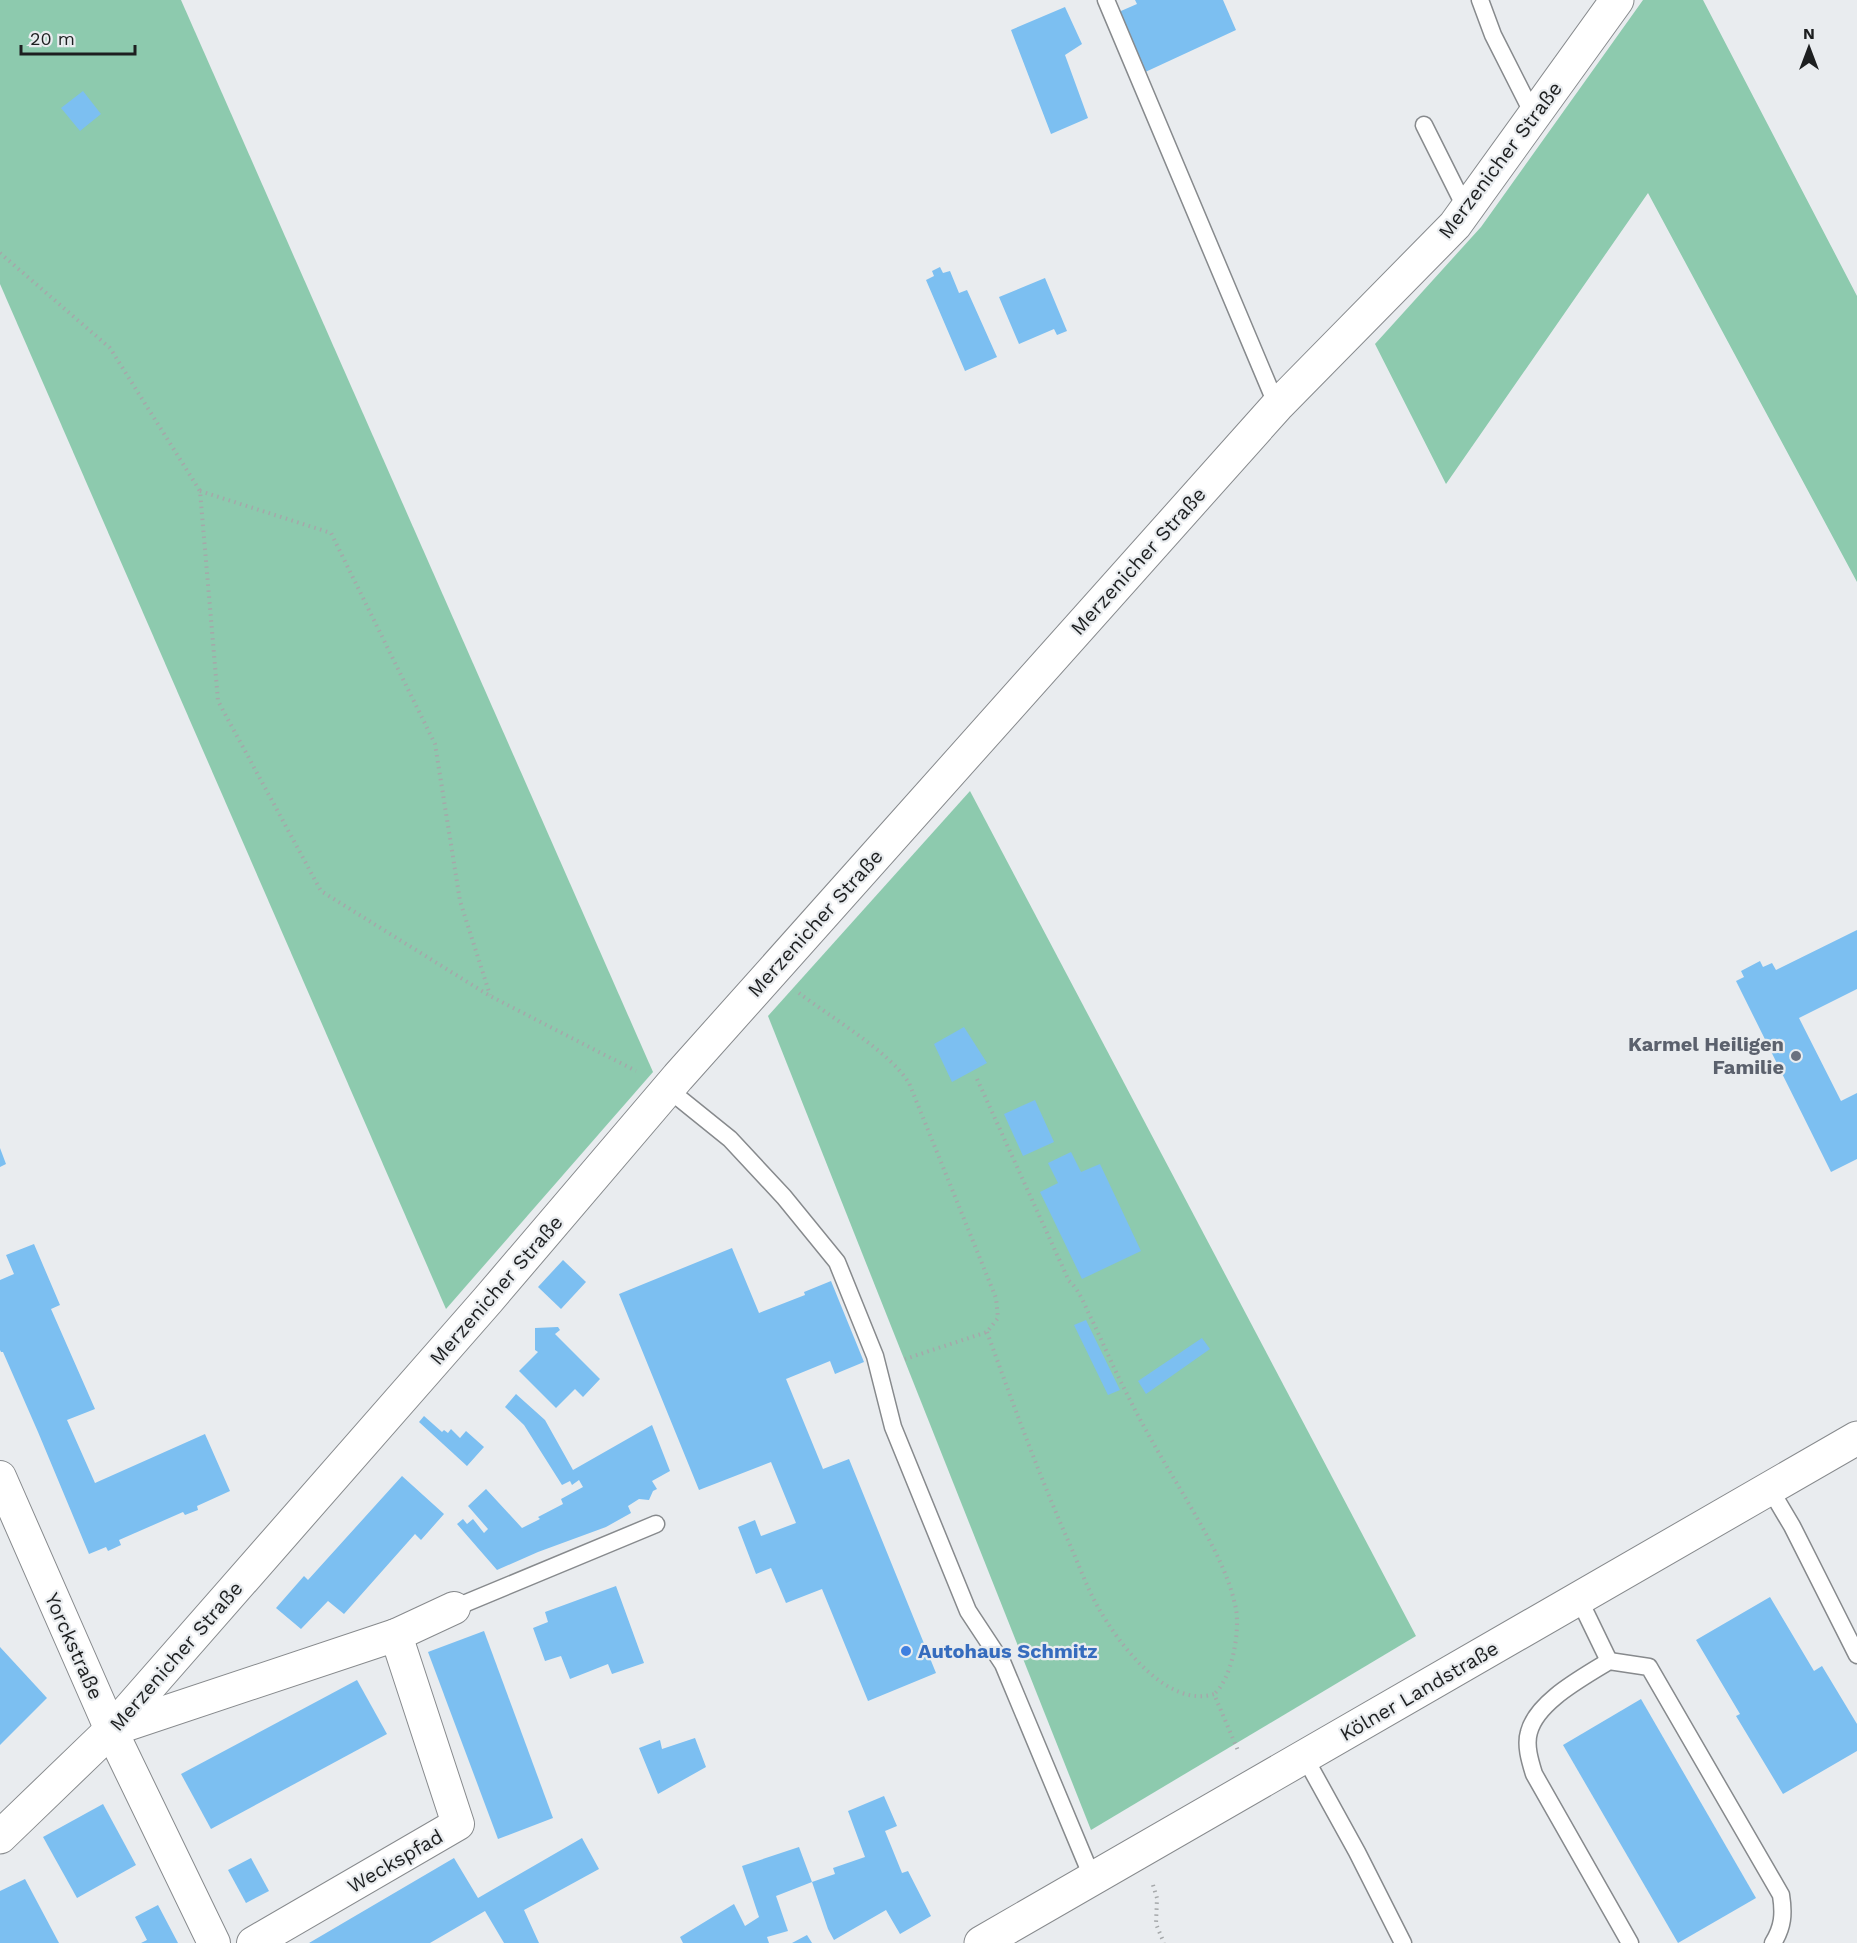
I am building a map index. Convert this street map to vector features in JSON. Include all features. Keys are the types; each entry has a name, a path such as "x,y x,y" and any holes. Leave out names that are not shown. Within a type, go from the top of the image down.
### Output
{"street":[{"name":"Merzenicher Straße","path":"0,1837 111,1730 487,1301 673,1083 1277,406 1455,225 1617,0"},
{"name":"Kölner Landstraße","path":"981,1943 1857,1438"},
{"name":"Yorckstraße","path":"0,1477 111,1730 214,1943"},
{"path":"111,1730 396,1635 454,1608"},
{"name":"Weckspfad","path":"253,1943 458,1824 396,1635"}],"lane":[{"path":"1106,0 1277,406"},
{"path":"1480,0 1493,35 1534,116"},
{"path":"1424,125 1466,209"},
{"path":"673,1083 784,1197 837,1262 875,1356 893,1427 968,1611 1003,1664 1092,1877"},
{"path":"1770,1489 1792,1526 1857,1655"},
{"path":"454,1608 656,1524"},
{"path":"1579,1599 1609,1661"},
{"path":"1630,1943 1534,1774 1528,1756 1529,1732 1543,1708 1566,1689 1609,1661 1649,1667 1655,1677 1781,1895 1784,1912 1780,1932 1773,1943"},
{"path":"1304,1756 1403,1943"}],"path":[{"path":"0,253 110,348 200,491 218,701 321,891 490,996 648,1077 673,1083"},
{"path":"200,491 331,533 435,744 460,901 490,996"},
{"path":"771,972 883,1054 902,1071 909,1083 996,1298 998,1318 987,1332 904,1359"},
{"path":"977,1079 1069,1281 1083,1301 1124,1389 1205,1531 1225,1573 1237,1613 1236,1631 1234,1650 1227,1675 1222,1687 1214,1694 1203,1698 1185,1694 1151,1675 1132,1656 1098,1607 1044,1487 987,1332"},
{"path":"1214,1694 1254,1786"},
{"path":"1140,1851 1157,1898 1156,1924 1164,1943"}],"green space":[{"path":"0,0 181,0 653,1072 446,1309 0,284"},
{"path":"1643,0 1703,0 1857,296 1857,582 1648,193 1446,484 1375,344 1481,227"},
{"path":"970,791 1416,1636 1091,1830 768,1016"}],"building":[{"path":"1135,0 1223,0 1236,30 1141,74 1114,14 1137,4"},
{"path":"1065,7 1082,44 1065,55 1088,118 1051,134 1011,30"},
{"path":"83,91 101,114 80,131 61,108"},
{"path":"940,267 943,273 950,271 959,293 967,290 997,357 965,371 926,280 934,276 932,271"},
{"path":"1045,278 1067,331 1057,335 1054,329 1019,344 999,297"},
{"name":"Karmel Heiligen Familie","path":"1857,930 1857,989 1799,1018 1841,1101 1857,1093 1857,1159 1831,1172 1736,981 1744,977 1741,971 1760,961 1763,967 1772,963 1776,970"},
{"path":"964,1027 987,1063 952,1082 934,1044"},
{"path":"1035,1100 1054,1142 1023,1156 1004,1114"},
{"path":"0,1148 6,1164 0,1167"},
{"path":"1071,1152 1081,1172 1100,1164 1141,1251 1082,1279 1040,1192 1058,1183 1048,1163"},
{"path":"34,1244 60,1305 51,1309 95,1409 67,1420 95,1483 205,1434 230,1491 197,1506 198,1510 185,1515 183,1512 119,1540 121,1545 108,1551 106,1547 89,1554 38,1432 3,1352 0,1350 0,1280 14,1274 6,1255"},
{"path":"732,1248 759,1313 805,1295 804,1292 831,1281 864,1362 835,1374 830,1361 786,1379 823,1469 849,1459 936,1673 868,1701 822,1589 786,1603 771,1568 756,1574 738,1527 755,1520 761,1536 796,1523 771,1462 699,1490 619,1294"},
{"path":"563,1260 586,1282 561,1309 538,1287"},
{"path":"1086,1320 1120,1390 1108,1395 1074,1325"},
{"path":"558,1327 560,1330 555,1334 600,1379 583,1397 575,1389 556,1408 519,1371 538,1352 535,1350 535,1328"},
{"path":"1202,1338 1210,1349 1146,1394 1138,1381"},
{"path":"516,1394 545,1420 573,1470 652,1425 670,1471 652,1481 657,1489 653,1491 649,1500 639,1499 628,1506 631,1513 606,1527 497,1570 457,1524 463,1519 467,1524 473,1519 484,1533 488,1529 468,1506 486,1489 522,1528 563,1504 561,1499 583,1487 579,1480 572,1485 570,1481 562,1485 524,1425 505,1407"},
{"path":"424,1416 442,1432 444,1430 448,1433 451,1429 460,1438 466,1431 484,1447 467,1466 419,1422"},
{"path":"402,1476 444,1514 421,1540 415,1534 344,1614 328,1601 301,1629 276,1608 304,1576 308,1580"},
{"path":"616,1586 644,1663 612,1674 608,1664 570,1679 561,1656 545,1661 533,1628 548,1622 545,1612"},
{"path":"1770,1597 1814,1671 1822,1666 1857,1724 1857,1751 1783,1794 1736,1716 1740,1714 1696,1640"},
{"path":"484,1631 553,1818 498,1839 428,1652"},
{"path":"0,1647 47,1698 0,1745"},
{"path":"357,1680 387,1734 211,1829 181,1774"},
{"path":"1641,1699 1756,1898 1678,1943 1563,1745"},
{"path":"695,1738 706,1767 658,1794 639,1748 660,1740 662,1749"},
{"path":"884,1796 897,1826 885,1831 902,1873 908,1871 931,1916 900,1934 886,1910 834,1940 812,1882 835,1874 833,1868 865,1857 848,1811"},
{"path":"103,1804 136,1865 77,1898 43,1837"},
{"path":"582,1838 599,1869 524,1910 539,1943 504,1943 485,1911 430,1943 309,1943 454,1858 478,1898"},
{"path":"799,1847 812,1882 776,1896 788,1931 767,1937 769,1943 683,1943 680,1937 734,1904 745,1926 759,1917 742,1866"},
{"path":"251,1858 269,1891 246,1903 228,1870"},
{"path":"25,1879 59,1943 0,1943 0,1891"},
{"path":"158,1905 178,1943 141,1943 147,1940 135,1917"},
{"path":"807,1935 812,1943 792,1943"}],"place":[{"name":"Karmel Heiligen Familie","path":"1796,1056"},
{"name":"Autohaus Schmitz","path":"906,1651"}]}
